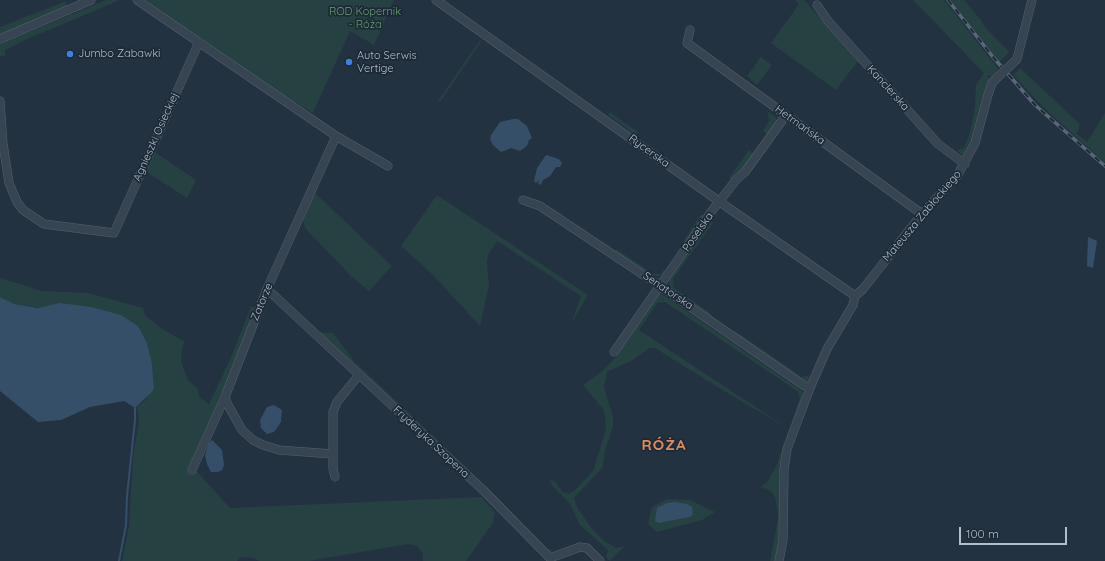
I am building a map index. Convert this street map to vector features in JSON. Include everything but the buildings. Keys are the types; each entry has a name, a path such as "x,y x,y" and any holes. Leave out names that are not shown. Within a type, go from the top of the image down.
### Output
{"street":[{"path":"0,39 74,3 91,0"},
{"path":"137,0 336,136 388,166"},
{"name":"Rycerska","path":"436,0 855,296"},
{"name":"Mateusza Zabłockiego","path":"855,296 922,214 957,176 965,164 975,143 990,89 996,79 1017,59 1032,0"},
{"name":"Kanclerska","path":"817,5 828,22 938,144 965,164"},
{"name":"Hetmańska","path":"690,30 687,43 922,214"},
{"name":"Agnieszki Osieckiej","path":"0,101 3,144 9,183 17,202 23,210 44,224 114,233 199,42"},
{"name":"Poselska","path":"614,352 720,202 736,180 745,172 786,115"},
{"name":"Zatorze","path":"192,470 225,397 267,289 336,136"},
{"name":"Senatorska","path":"523,200 540,206 660,286 802,385 810,388"},
{"name":"Fryderyka Szopena","path":"267,289 484,491 550,558 580,546 587,548 600,561"},
{"path":"779,561 784,525 785,460 791,438 827,349 853,305 855,296"},
{"path":"335,477 333,454 333,412 337,402 359,375"},
{"path":"225,397 242,430 258,442 279,450 333,454"}],"green space":[{"path":"106,0 120,0 25,40 5,50 5,56 0,56 0,44"},
{"name":"ROD Kopernik - Róża","path":"142,0 394,0 374,45 350,31 313,113 267,85"},
{"path":"795,0 804,0 858,61 836,90 771,43 799,4"},
{"path":"913,0 944,0 1000,71 992,78 989,75 987,76 990,79 972,142 964,156 957,150 964,148 970,132 975,107 976,85 984,73"},
{"path":"951,0 964,0 981,20 984,26 1009,52 1004,58 999,62"},
{"path":"66,1 66,7 0,34 0,27"},
{"path":"480,40 481,42 440,102 438,101"},
{"path":"761,57 772,65 757,85 747,76"},
{"path":"1020,68 1080,124 1077,134 1087,142 1105,113 1105,163 1043,107 1013,75"},
{"path":"767,111 776,117 776,124 768,135 763,131 769,121"},
{"path":"610,112 638,132 636,135 608,115"},
{"path":"749,150 754,154 745,167 727,186 731,179 729,178"},
{"path":"155,152 196,180 187,198 145,171"},
{"path":"314,192 392,266 369,291 351,276 305,228 303,219"},
{"path":"437,195 588,295 571,324 581,296 497,241 488,255 487,263 489,285 480,326 433,275 401,246"},
{"path":"701,214 704,217 685,243 683,242"},
{"path":"710,220 713,223 673,279 674,288 712,314 709,316 674,292 669,284 670,277"},
{"path":"616,249 654,274 661,274 663,270 665,272 659,276 652,276 614,251"},
{"path":"0,278 42,291 88,293 143,308 145,315 161,328 185,342 182,348 181,361 188,380 198,389 199,397 209,404 232,355 251,306 256,309 191,465 230,508 481,497 495,512 493,523 466,561 423,561 423,554 417,546 409,544 309,561 259,561 254,558 241,557 237,561 122,561 129,526 133,457 139,421 137,407 147,399 154,379 147,343 138,326 128,320 13,304 0,297"},
{"path":"275,290 320,332 333,333 354,361 491,491 546,549 557,550 547,552 277,294"},
{"path":"658,294 662,294 802,391 803,396 782,455 779,477 779,539 775,561 770,561 778,515 776,501 773,493 760,487 768,481 777,464 789,429 655,348 650,348 631,361 607,372 604,387 613,417 613,426 605,451 602,468 574,498 578,509 593,530 603,540 616,548 625,546 610,561 606,557 608,550 580,525 570,504 549,480 554,481 563,492 568,494 574,491 593,471 606,429 605,417 603,409 583,385 600,373 617,356 615,355","holes":["665,302 797,391 800,398 789,429 639,330 657,303"]},
{"path":"734,330 802,377 809,375 808,381 804,382 732,333"},
{"path":"667,499 690,500 715,512 702,520 657,532 648,524 652,507"}],"water":[{"path":"518,119 527,126 532,138 529,140 527,146 520,151 511,148 501,152 493,145 490,139 491,135 500,122"},
{"path":"546,155 559,159 562,163 560,167 556,167 550,176 543,180 541,185 538,183 539,180 536,183 534,181 537,168"},
{"path":"1088,237 1097,241 1093,268 1087,266"},
{"path":"0,297 14,304 38,308 60,303 91,307 121,315 138,326 147,343 152,364 154,388 152,392 135,408 124,401 90,407 61,420 38,422 0,391"},
{"path":"274,405 282,410 281,422 274,432 267,434 261,428 260,420 267,407"},
{"path":"212,440 222,450 224,465 222,470 218,472 211,472 205,455 209,443"},
{"path":"675,502 687,504 692,507 693,514 690,517 658,523 655,521 657,508 667,503"}],"waterway":[{"path":"119,561 126,525 127,496 135,408"}],"railway":[{"path":"948,0 993,57 1035,105 1105,166"}],"place":[{"name":"Jumbo Zabawki","path":"70,54"},
{"name":"Auto Serwis Vertige","path":"349,62"}],"district":[{"name":"RÓŻA","path":"664,445"}]}
